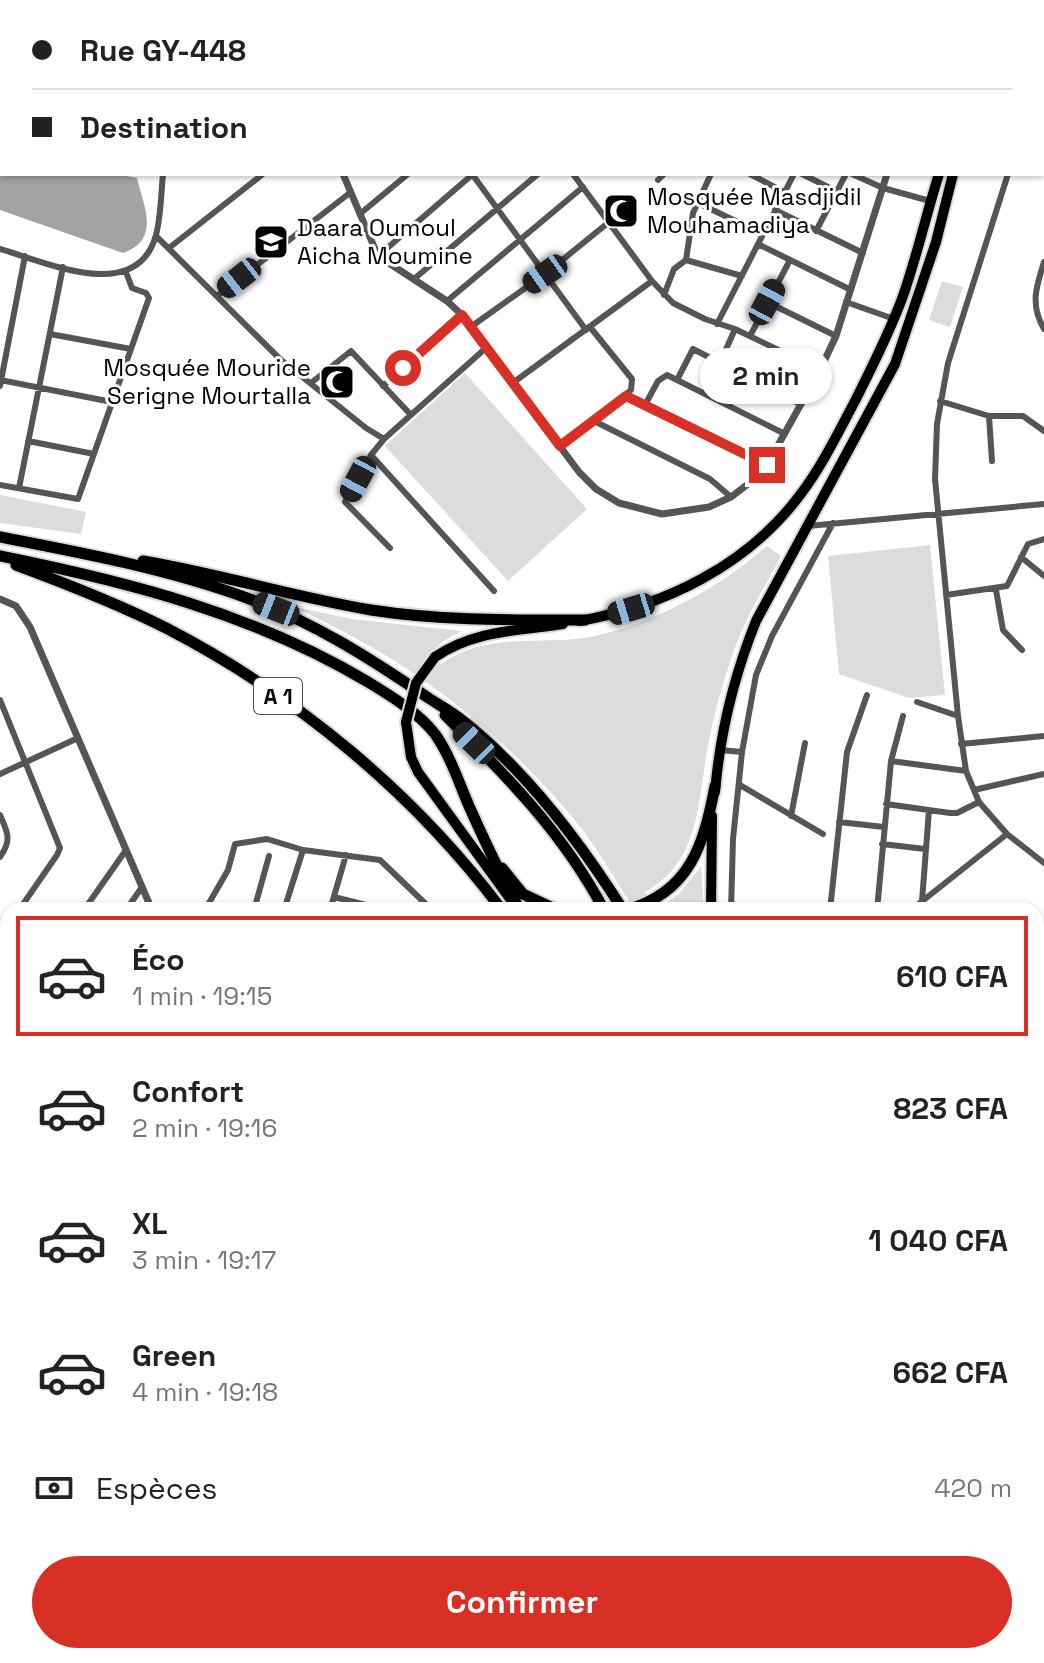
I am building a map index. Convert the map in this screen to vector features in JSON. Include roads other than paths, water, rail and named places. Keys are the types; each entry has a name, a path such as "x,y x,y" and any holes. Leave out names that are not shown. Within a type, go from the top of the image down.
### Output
{"highway":[{"path":"540,902 500,881 418,772 411,757 406,722 416,683 435,657 478,635 614,614 676,593 730,561 775,523 799,497 832,446 894,319 938,176"},
{"path":"711,902 710,840 715,786 731,691 743,653 756,621 872,410 902,346 936,242 952,176"},
{"path":"0,537 99,556 187,568 315,600 383,611 457,619 585,620"},
{"path":"99,556 249,598 338,640 463,720 535,791 578,843 619,902"},
{"name":"A 1","path":"0,558 131,586 187,602 275,634 350,672 417,716 436,735 500,881 514,902"},
{"name":"A 1","path":"0,558 157,624 237,668 287,702 384,780 451,849 495,902"},
{"path":"427,697 535,808 599,902"},
{"path":"648,902 669,889 694,860 707,827 715,786"},
{"path":"483,837 523,894"}],"street":[{"path":"0,249 92,275 126,272 148,253 156,236 163,176"},
{"path":"169,248 260,176"},
{"path":"344,176 378,256 447,301 462,315 579,472 596,489 631,508 676,514 709,507 731,497 767,465 836,336 886,176"},
{"path":"361,213 406,176"},
{"path":"378,256 471,176"},
{"path":"474,176 545,274 632,379 631,390 626,396 560,446"},
{"path":"414,279 535,176"},
{"path":"575,176 664,295 683,309 735,329 820,370"},
{"path":"447,301 520,240 587,176"},
{"path":"664,295 674,269 686,260 693,213 710,176"},
{"path":"754,176 784,192"},
{"path":"717,324 793,176"},
{"path":"806,176 836,191"},
{"path":"816,231 845,176"},
{"path":"856,176 883,188 930,201"},
{"path":"1007,176 948,363 940,401 935,465 958,716 966,771 979,802 1007,834 1044,863"},
{"path":"217,296 351,192"},
{"path":"698,203 763,234"},
{"path":"775,210 863,253"},
{"path":"472,326 545,274 609,222"},
{"path":"156,236 280,359 384,439"},
{"path":"758,244 851,290"},
{"path":"25,256 0,382 112,402"},
{"path":"686,260 742,276"},
{"path":"750,336 790,260"},
{"path":"1044,262 1034,306 1044,329"},
{"path":"19,488 63,267"},
{"path":"0,485 78,499 149,298 146,293 132,288 126,272"},
{"path":"514,382 652,281"},
{"path":"767,302 836,336"},
{"path":"846,302 894,319"},
{"path":"383,386 462,315"},
{"path":"720,363 735,329"},
{"path":"50,334 131,349"},
{"path":"390,548 345,502 371,455 384,439 487,347"},
{"path":"677,380 691,350 800,404"},
{"path":"311,383 351,351 411,415"},
{"path":"645,405 661,378 667,375 785,434"},
{"path":"626,396 767,465"},
{"path":"940,401 989,416 1023,416 1044,431"},
{"path":"989,416 992,461"},
{"path":"592,420 710,479 731,497"},
{"path":"28,441 94,454"},
{"path":"371,455 494,591"},
{"path":"808,526 1044,504"},
{"path":"731,902 733,839 742,752 756,675 833,523"},
{"path":"946,595 1007,586 1028,544 1044,539"},
{"path":"1021,557 1044,576"},
{"path":"996,590 1003,630 1022,650"},
{"path":"0,599 10,602 22,612 149,902"},
{"path":"831,902 847,752 867,695"},
{"path":"0,700 60,848 25,902"},
{"path":"917,702 958,716"},
{"path":"878,902 891,761 903,716"},
{"path":"961,744 1044,736"},
{"path":"0,774 78,738"},
{"path":"791,816 805,743"},
{"path":"720,750 742,752"},
{"path":"891,761 966,771"},
{"path":"974,790 1044,774"},
{"path":"740,785 823,834"},
{"path":"886,804 957,813 979,802"},
{"path":"922,901 929,810"},
{"path":"0,815 9,836 9,843 0,857"},
{"path":"839,822 884,827"},
{"path":"922,901 1007,834"},
{"path":"210,902 228,870 235,844 267,839 303,850 380,860 424,902"},
{"path":"882,844 925,849"},
{"path":"90,902 126,850"},
{"path":"287,902 303,850"},
{"path":"332,902 346,855"},
{"path":"256,902 269,856"},
{"path":"132,902 142,887"},
{"path":"334,897 354,902"}],"place":[{"name":"Mosquée Masdjidil Mouhamadiya","path":"621,211"},
{"name":"Daara Oumoul Aicha Moumine","path":"271,242"},
{"name":"Mosquée Mouride Serigne Mourtalla","path":"337,382"}]}
